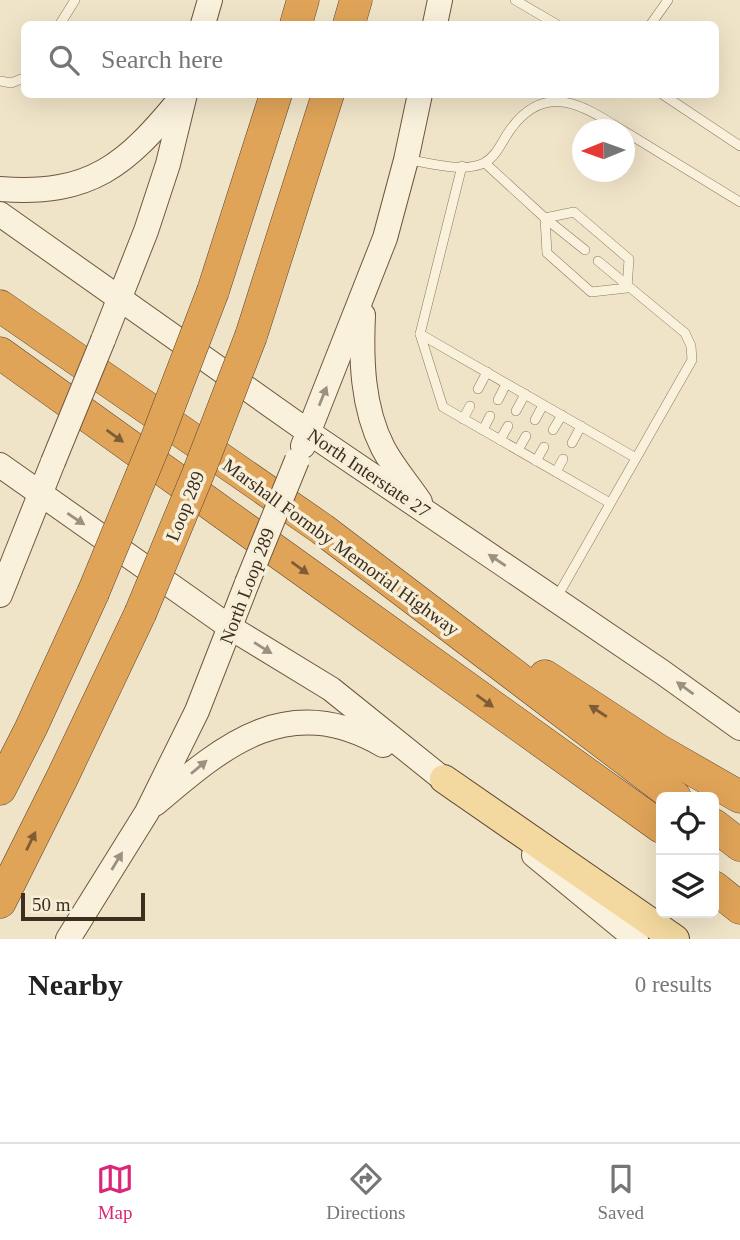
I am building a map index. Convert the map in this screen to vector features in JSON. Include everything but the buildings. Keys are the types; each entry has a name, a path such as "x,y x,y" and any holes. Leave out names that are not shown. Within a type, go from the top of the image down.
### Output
{"highway":[{"path":"297,21 303,0"},
{"path":"350,21 356,0"},
{"path":"0,789 93,593 155,443 213,291 275,98"},
{"name":"Loop 289","path":"0,902 140,614 198,474 251,336 327,98"},
{"name":"Marshall Formby Memorial Highway","path":"0,306 323,529 668,792"},
{"name":"Marshall Formby Memorial Highway","path":"0,353 656,823"},
{"path":"323,529 658,750 740,797"},
{"path":"635,808 656,832"},
{"path":"719,829 740,845"},
{"path":"719,869 740,884"},
{"path":"719,891 740,908"}],"main road":[{"path":"204,21 210,0"},
{"path":"436,21 440,0"},
{"path":"0,189 33,192 90,180 112,168 134,149 156,129 182,98"},
{"path":"0,594 146,231 169,164 184,98"},
{"name":"North Loop 289","path":"68,939 147,811 197,712 385,238 419,98"},
{"name":"North Interstate 27","path":"0,214 309,432 740,728"},
{"path":"363,296 362,367 372,419 383,447 428,514"},
{"path":"0,465 231,628 331,689 636,939"},
{"path":"147,811 206,760 263,729 317,722 358,730 444,779 675,939"}],"lane":[{"path":"62,21 75,0"},
{"path":"515,0 551,21"},
{"path":"653,21 668,0"},
{"path":"0,81 12,83 21,79"},
{"path":"668,98 740,146"},
{"path":"406,160 462,166 485,163 497,151 512,128 530,111 550,102 566,101 586,108 604,119"},
{"path":"635,137 740,202"},
{"path":"485,163 545,218 585,250"},
{"path":"462,166 419,334 443,407 610,503"},
{"path":"545,218 574,212 629,259 627,288"},
{"path":"545,218 547,253 591,292 627,288"},
{"path":"555,600 692,360 691,346 685,333 627,288 598,261"},
{"path":"419,334 636,458"},
{"path":"478,389 487,372"},
{"path":"498,400 506,384"},
{"path":"516,411 524,394"},
{"path":"463,419 470,405"},
{"path":"535,421 543,405"},
{"path":"553,430 562,415"},
{"path":"483,430 490,416"},
{"path":"500,440 508,426"},
{"path":"572,443 581,426"},
{"path":"518,450 526,436"},
{"path":"536,461 544,447"},
{"path":"556,472 563,459"}]}
